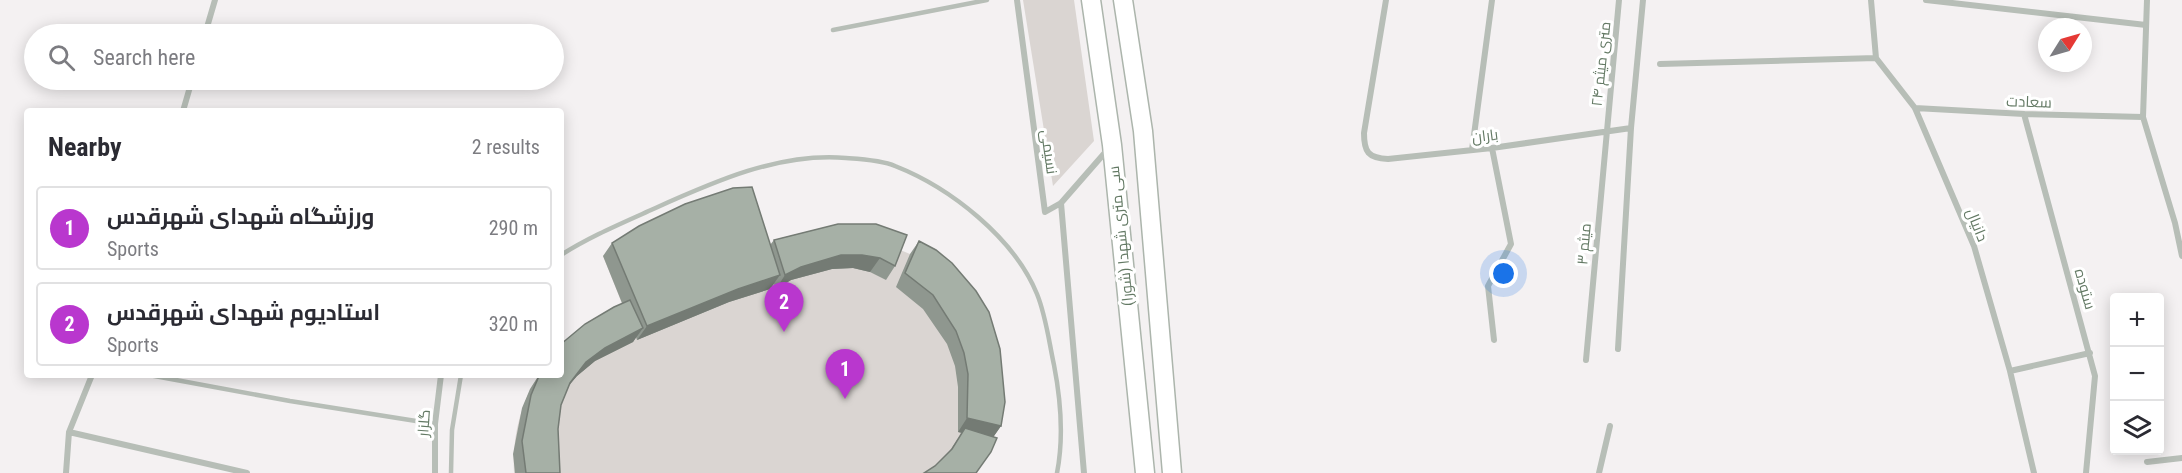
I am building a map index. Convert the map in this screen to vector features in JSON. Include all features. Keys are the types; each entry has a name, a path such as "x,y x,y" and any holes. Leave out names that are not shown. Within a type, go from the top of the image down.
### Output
{"main road":[{"name":"سی متری شهدا (شورا)","path":"1091,0 1112,145 1145,473"},
{"name":"سی متری شهدا (شورا)","path":"1124,0 1143,131 1172,473"},
{"path":"1112,145 1143,131"}],"street":[{"path":"208,24 215,0"},
{"name":"نسیمی","path":"1017,0 1045,212 1061,203 1112,145"},
{"name":"باران","path":"1386,0 1364,133 1367,152 1374,158 1388,159 1492,148 1632,128"},
{"path":"1472,150 1492,0"},
{"name":"۲۴ متری میثم","path":"1606,131 1619,0"},
{"path":"1618,349 1632,128 1643,0"},
{"path":"1660,64 1876,58 1871,0"},
{"path":"1926,0 2146,25"},
{"path":"2147,0 2143,117 2175,223 2182,256"},
{"name":"دانیال","path":"1876,58 1915,108 1974,246 2010,371 2034,473"},
{"path":"184,108 189,90"},
{"name":"سعادت","path":"1915,108 2143,117"},
{"name":"ستوده","path":"2024,114 2095,376 2086,473"},
{"name":"میثم ۳","path":"1586,360 1606,131"},
{"path":"1492,148 1511,244 1488,286 1494,340"},
{"path":"1061,203 1084,473"},
{"path":"2175,223 2182,221"},
{"path":"2010,371 2090,353"},
{"path":"66,473 69,432 91,378"},
{"name":"گلزار","path":"435,473 435,424 441,378"},
{"path":"1599,473 1610,426"},
{"path":"69,432 247,473"},
{"path":"2147,462 2182,458"}],"lane":[{"path":"833,30 987,0"},
{"path":"564,253 634,218 735,175 792,160 845,157 894,165 939,188 974,213 1014,254 1037,294 1060,395 1062,450 1057,473"},
{"path":"165,378 435,424"},
{"path":"451,473 452,430 461,378"}],"shaded area":[{"path":"1023,0 1074,0 1094,141 1053,186"},
{"path":"630,240 761,255 883,243 910,254 992,439 977,473 514,473 516,434 522,410 537,378 564,378 564,372 625,311 603,256"}],"building":[{"path":"752,187 780,275 738,289 647,326 612,243 639,226 685,204 733,188"},
{"path":"838,224 876,224 907,235 895,266 880,258 841,255 801,267 785,275 774,240"},
{"path":"919,241 936,250 952,263 976,291 989,312 1000,349 1005,402 1001,426 967,418 968,374 956,331 933,295 905,273"},
{"path":"630,300 643,328 605,348 586,362 570,383 561,405 558,429 560,473 526,473 522,441 531,395 538,378 564,378 564,342 585,324"},
{"path":"965,428 997,438 991,452 976,473 924,473 935,466 952,449"}],"place":[{"name":"استادیوم شهدای شهرقدس","path":"784,332"},
{"name":"ورزشگاه شهدای شهرقدس","path":"845,399"}]}
